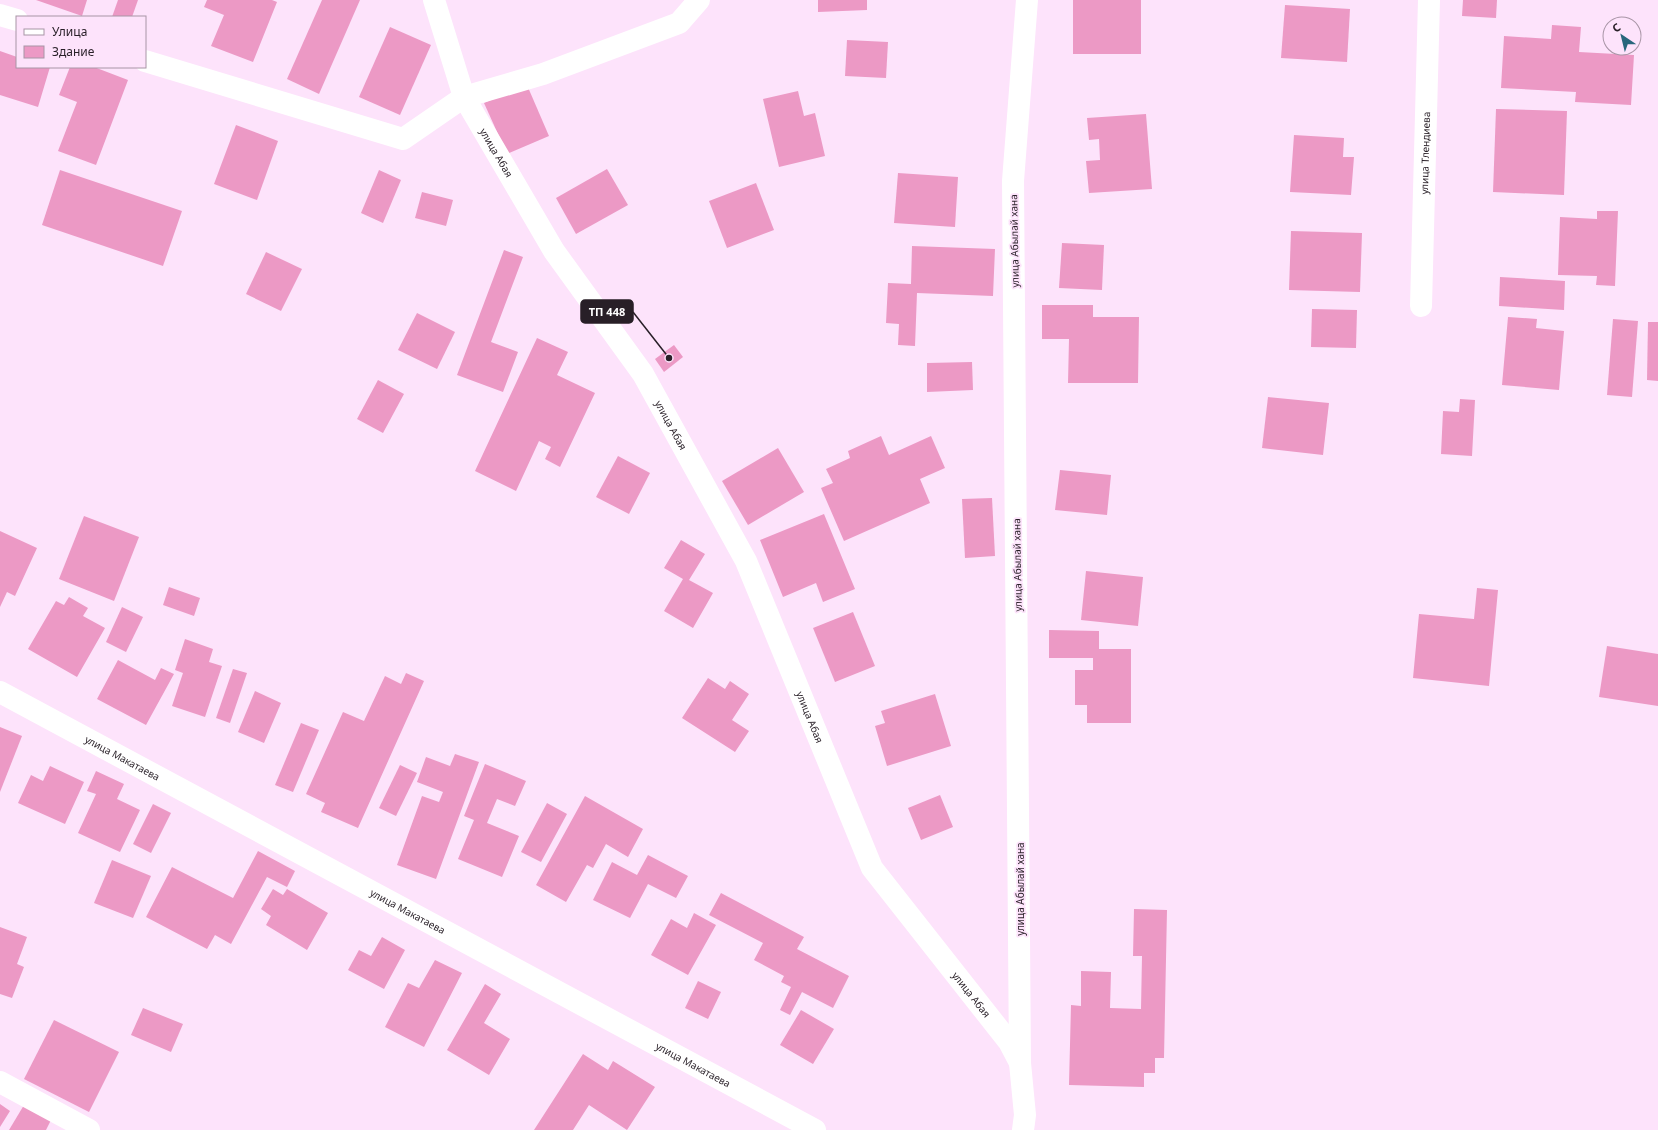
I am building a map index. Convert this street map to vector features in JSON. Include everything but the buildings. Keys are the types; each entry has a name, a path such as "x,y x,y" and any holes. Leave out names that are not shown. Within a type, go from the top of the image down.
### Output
{"street":[{"name":"улица Абая","path":"434,0 464,97 554,252 643,374 746,561 872,868 1009,1042 1020,1063"},
{"path":"146,61 404,139 464,97 543,74 679,23 699,0"},
{"name":"улица Абылай хана","path":"1023,1130 1024,1115 1020,1063 1013,181 1027,0"},
{"name":"улица Тлендиева","path":"1421,306 1429,0"},
{"path":"0,15 16,20"},
{"name":"улица Макатаева","path":"0,692 815,1130"},
{"path":"0,1082 89,1130"}],"place":[{"name":"ТП 448","path":"669,358"}]}
